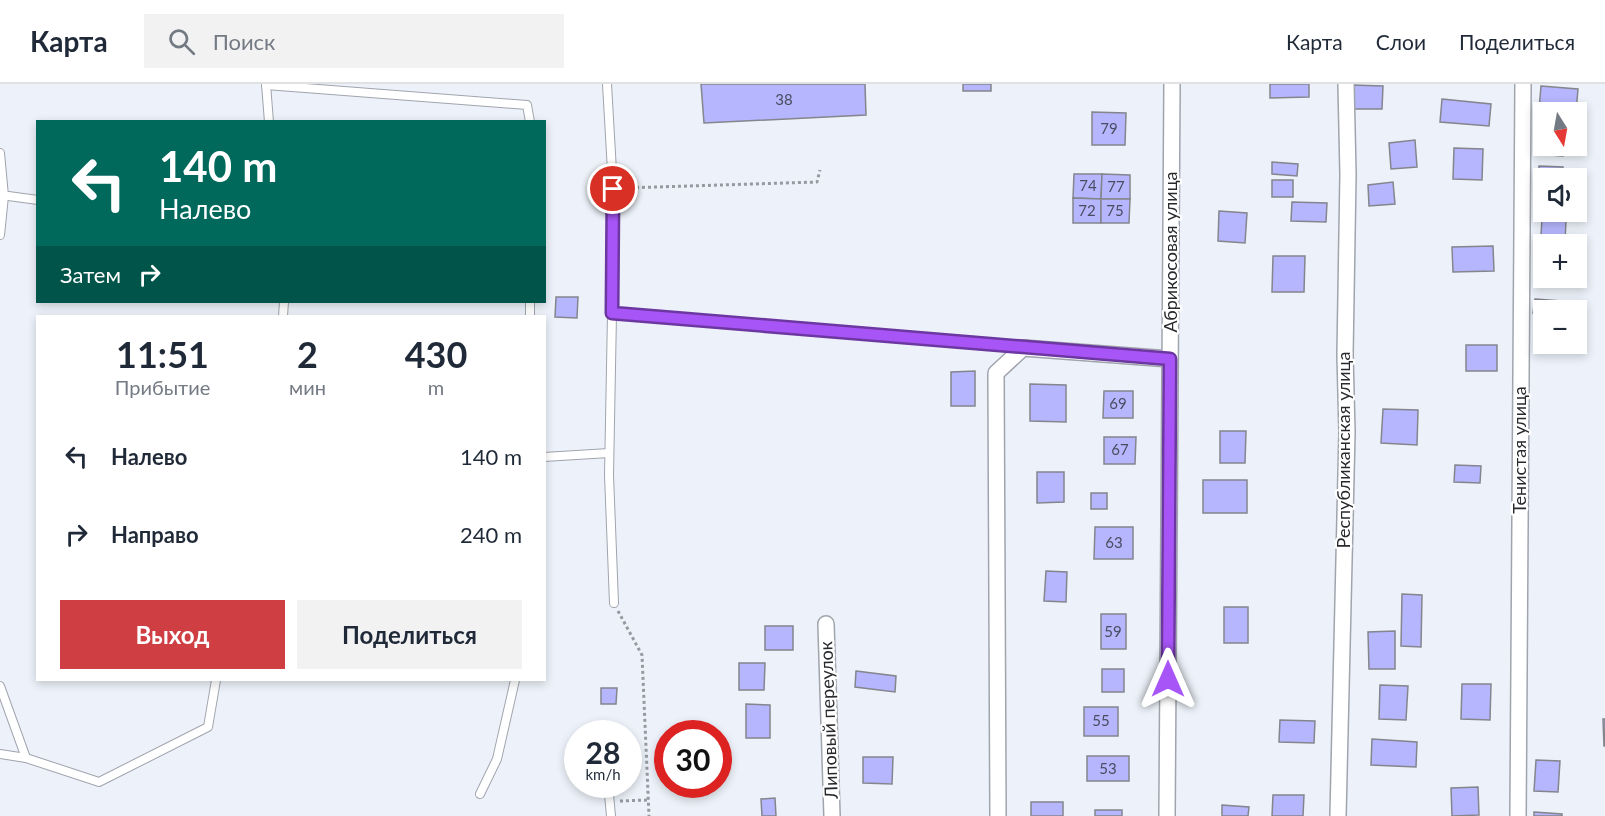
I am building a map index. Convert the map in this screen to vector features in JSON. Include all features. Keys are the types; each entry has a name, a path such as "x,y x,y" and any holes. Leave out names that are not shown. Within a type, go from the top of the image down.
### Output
{"street":[{"name":"Абрикосовая улица","path":"1167,816 1172,84"},
{"name":"Республиканская улица","path":"1338,816 1347,432 1346,84"},
{"name":"Тенистая улица","path":"1518,816 1523,84"},
{"path":"998,816 996,373 1023,348 1170,359"},
{"name":"Липовый переулок","path":"826,624 832,816"}],"lane":[{"path":"607,84 613,189 609,453 614,603"},
{"path":"269,120 266,85 528,105 530,120"},
{"path":"0,153 2,196 0,235"},
{"path":"2,196 36,200"},
{"path":"612,313 1023,348"},
{"path":"546,457 609,453"},
{"path":"0,754 26,758 99,782 208,727 216,681"},
{"path":"480,794 497,759 515,681"},
{"path":"0,686 26,758"},
{"path":"610,798 611,816"}],"path":[{"path":"613,189 817,182 820,170"},
{"path":"614,603 642,655 649,816"},
{"path":"610,801 648,801"}],"building":[{"path":"701,84 865,84 866,115 704,123"},
{"path":"963,84 991,84 991,91 963,91"},
{"path":"1270,84 1309,84 1309,97 1270,98"},
{"path":"1352,85 1383,86 1382,109 1352,109"},
{"path":"1541,86 1578,89 1577,102 1540,102"},
{"path":"1442,99 1491,104 1489,126 1440,122"},
{"path":"1092,112 1126,113 1125,145 1092,145"},
{"path":"1415,140 1417,167 1391,169 1389,143"},
{"path":"1454,148 1483,149 1482,180 1453,179"},
{"path":"1272,162 1298,164 1297,176 1272,174"},
{"path":"1539,166 1563,167 1563,168 1539,168"},
{"path":"1074,174 1102,174 1101,199 1073,198"},
{"path":"1102,174 1130,175 1130,199 1101,199"},
{"path":"1272,180 1293,180 1293,197 1272,197"},
{"path":"1393,182 1395,204 1369,206 1368,185"},
{"path":"1073,198 1101,199 1101,223 1073,223"},
{"path":"1101,199 1130,199 1129,223 1101,223"},
{"path":"1292,202 1327,203 1326,222 1291,221"},
{"path":"1219,211 1247,213 1245,243 1218,241"},
{"path":"1542,222 1566,222 1565,234 1541,234"},
{"path":"1493,246 1494,271 1453,272 1452,247"},
{"path":"1273,256 1305,256 1304,292 1272,292"},
{"path":"556,297 578,297 577,318 555,317"},
{"path":"1466,345 1497,345 1497,371 1466,371"},
{"path":"975,371 975,406 951,406 951,372"},
{"path":"1030,384 1066,385 1066,422 1030,421"},
{"path":"1104,391 1133,391 1133,418 1103,418"},
{"path":"1383,409 1418,410 1417,445 1381,443"},
{"path":"1220,431 1246,431 1245,463 1220,463"},
{"path":"1104,437 1136,437 1135,464 1104,464"},
{"path":"1455,465 1481,466 1480,483 1454,482"},
{"path":"1037,472 1064,472 1064,502 1037,503"},
{"path":"1203,480 1247,480 1247,513 1203,513"},
{"path":"1091,493 1107,493 1107,509 1091,509"},
{"path":"1095,527 1133,527 1133,559 1094,559"},
{"path":"1046,571 1067,572 1066,602 1044,601"},
{"path":"1402,594 1422,595 1421,647 1401,646"},
{"path":"1224,607 1248,607 1248,643 1224,643"},
{"path":"1101,614 1126,614 1126,649 1101,649"},
{"path":"765,626 793,626 793,650 765,650"},
{"path":"1395,631 1395,669 1369,669 1368,632"},
{"path":"739,663 765,663 764,690 739,690"},
{"path":"1102,669 1124,669 1124,692 1102,692"},
{"path":"856,671 896,676 895,692 855,687"},
{"path":"1462,684 1491,684 1490,720 1461,719"},
{"path":"1380,685 1408,686 1406,720 1379,719"},
{"path":"601,688 617,688 616,704 601,704"},
{"path":"746,704 770,705 770,738 746,738"},
{"path":"1084,707 1118,707 1118,736 1084,736"},
{"path":"1603,719 1605,719 1605,746 1604,746"},
{"path":"1280,720 1315,721 1314,743 1279,742"},
{"path":"1372,739 1417,742 1416,767 1371,765"},
{"path":"1087,756 1129,756 1129,781 1087,781"},
{"path":"863,757 893,757 892,784 863,783"},
{"path":"1536,760 1560,761 1558,792 1534,791"},
{"path":"1478,787 1479,815 1452,816 1451,788"},
{"path":"1273,795 1304,795 1303,816 1272,816"},
{"path":"775,798 776,816 762,816 761,799"},
{"path":"1031,802 1063,802 1063,816 1031,816"},
{"path":"1222,805 1249,807 1248,816 1222,816"},
{"path":"1095,810 1122,810 1122,816 1095,816"},
{"path":"1534,812 1562,814 1562,816 1534,816"}],"route":[{"path":"613,189 615,206 612,313 1170,359 1168,679"}]}
